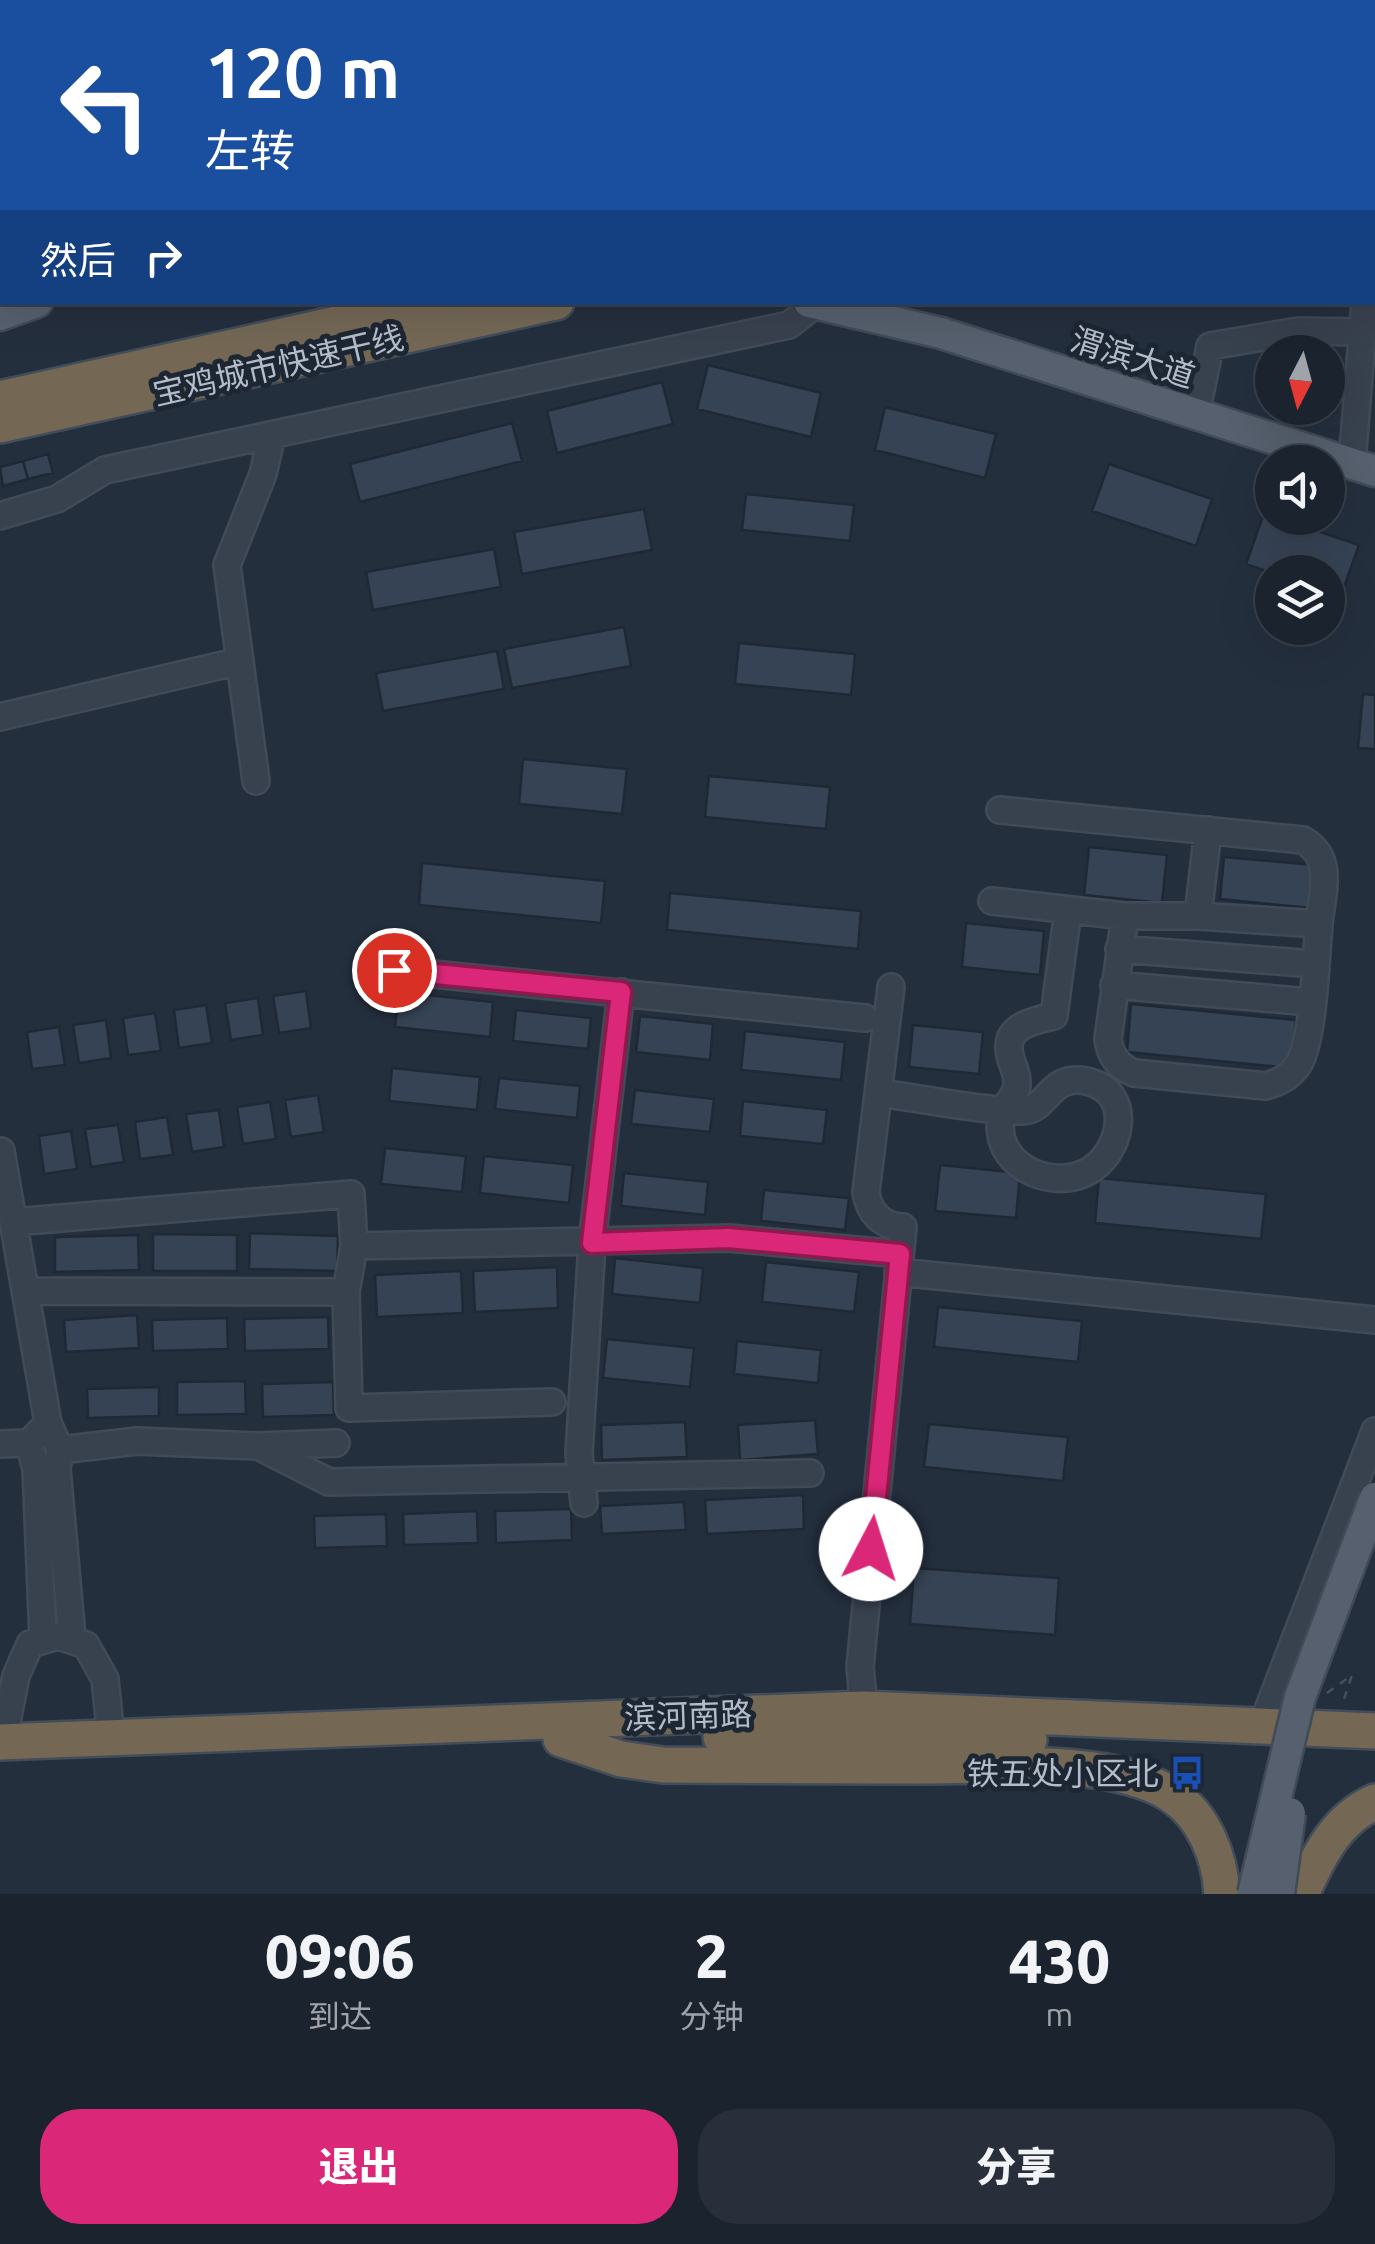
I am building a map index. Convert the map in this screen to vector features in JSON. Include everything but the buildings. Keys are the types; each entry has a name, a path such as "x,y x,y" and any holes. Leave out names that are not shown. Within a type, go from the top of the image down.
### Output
{"highway":[{"name":"宝鸡城市快速干线","path":"0,399 421,305"},
{"name":"宝鸡城市快速干线","path":"0,425 542,305"},
{"name":"滨河南路","path":"1,1748 110,1737 864,1709 1375,1731"},
{"name":"滨河南路","path":"1,1748 1320,1727 1375,1752"},
{"path":"562,1739 620,1760 664,1765 1071,1768 1138,1779 1174,1796 1204,1829 1217,1862 1222,1894"},
{"path":"1301,1894 1339,1826 1360,1808 1375,1802"}],"main road":[{"path":"0,315 28,305"},
{"name":"渭滨大道","path":"829,305 904,314 1363,467"},
{"path":"1253,1894 1300,1696 1375,1498"},
{"path":"1280,1894 1286,1828 1375,1544"}],"street":[{"path":"0,516 57,499 106,470 789,325 810,305"},
{"path":"1363,467 1365,305"},
{"path":"1196,414 1210,346 1298,331 1362,332"},
{"path":"256,781 227,565 263,474 272,434"},
{"path":"0,716 240,661"},
{"path":"1000,810 1303,840 1314,847 1325,866 1306,1046 1300,1062 1287,1077 1266,1086 1127,1070 1115,1060 1109,1047 1125,916"},
{"path":"1198,916 1208,830"},
{"path":"992,901 1125,916 1320,924"},
{"path":"878,1093 1004,1108 1025,1111 1037,1108 1053,1088 1069,1080 1085,1080 1100,1086 1112,1098 1119,1116 1118,1134 1108,1155 1090,1170 1068,1178 1045,1177 1024,1168 1009,1152 1000,1130 1004,1108 1017,1088 1010,1039 1026,1023 1054,1016 1068,910"},
{"path":"1119,949 1315,964"},
{"path":"394,970 866,1018"},
{"path":"1114,985 1311,1002"},
{"path":"864,1709 860,1668 904,1227 889,1225 876,1217 866,1192 891,987"},
{"path":"583,1491 578,1454 592,1243 621,992"},
{"path":"1,1152 48,1423 60,1450 57,1468 72,1638"},
{"path":"13,1222 351,1194 354,1246 346,1292 349,1408 552,1402"},
{"path":"354,1246 728,1238 899,1263 1375,1320"},
{"path":"25,1291 346,1292"},
{"path":"0,1444 29,1442 48,1423"},
{"path":"1261,1728 1375,1431"},
{"path":"60,1450 138,1441 258,1446 336,1442"},
{"path":"29,1442 36,1468 43,1638"},
{"path":"258,1446 329,1482 583,1491 810,1472"},
{"path":"1,1748 16,1676 30,1644 43,1638 72,1638 86,1645 105,1679 110,1737"}],"path":[{"path":"1320,1727 1352,1675 1320,1727"}],"place":[{"name":"铁五处小区北","path":"1187,1773"}],"route":[{"path":"394,970 621,992 592,1243 728,1238 900,1254 871,1549"}]}
